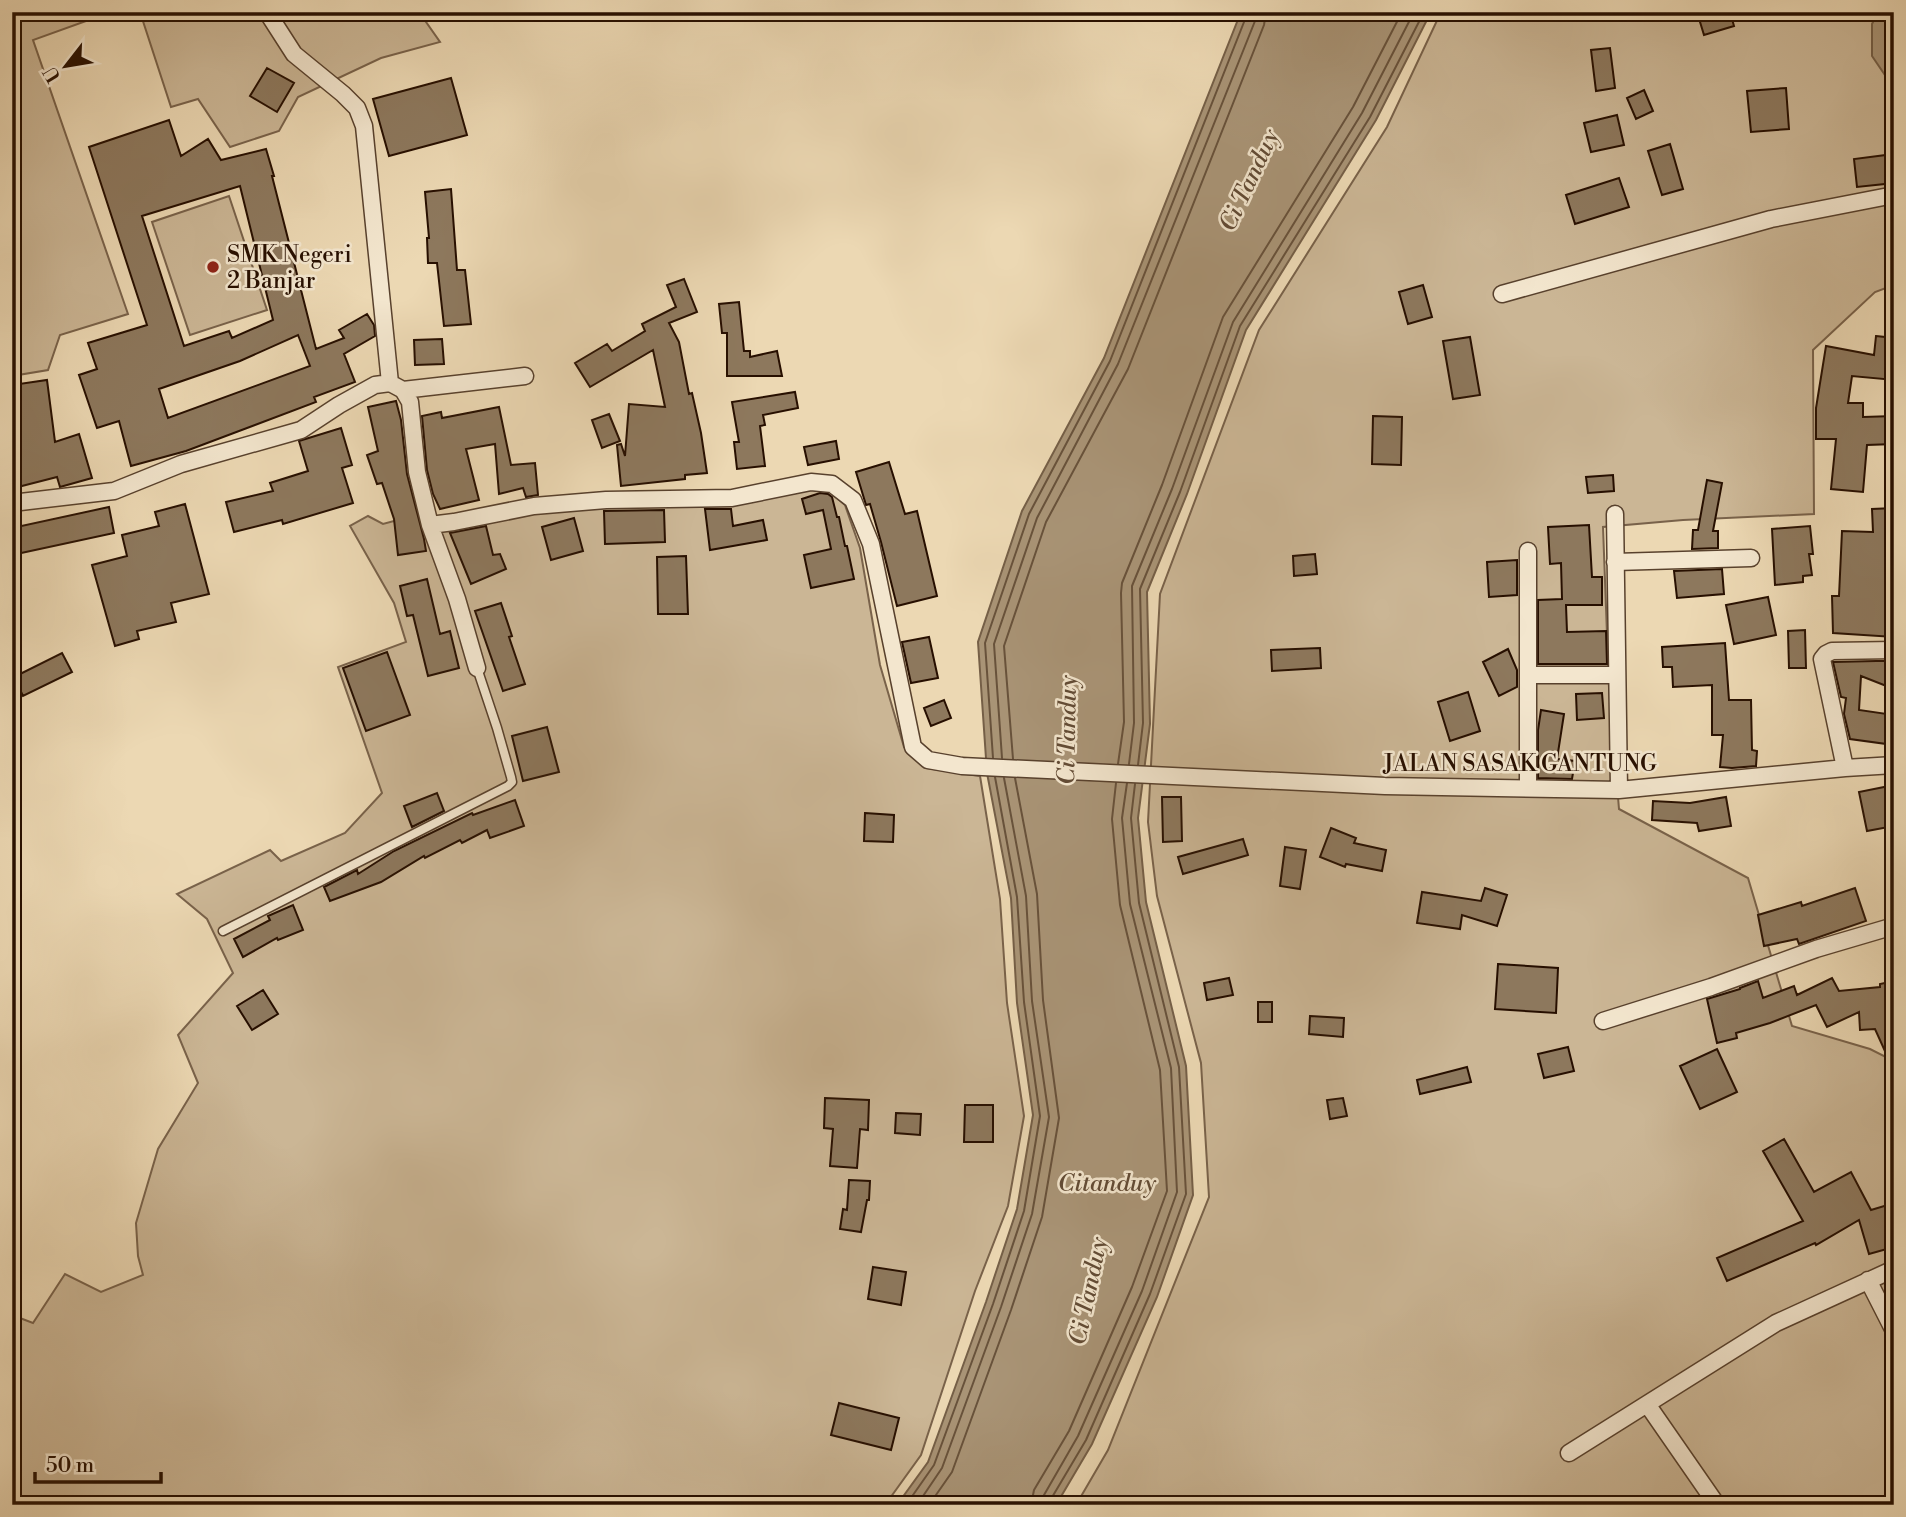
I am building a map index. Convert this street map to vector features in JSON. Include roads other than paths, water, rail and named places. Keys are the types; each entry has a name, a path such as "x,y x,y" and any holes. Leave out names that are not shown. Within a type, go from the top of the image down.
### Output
{"street":[{"path":"267,12 294,54 357,108 364,126 396,386 410,402 417,472 430,525 457,599 477,668"},
{"path":"1503,294 1771,219 1894,195"},
{"path":"12,503 114,491 181,464 302,430 375,385 396,386 525,376"},
{"name":"JALAN SASAK GANTUNG","path":"430,525 454,523 534,506 606,500 732,499 811,482 832,484 853,500 871,544 913,747 928,760 961,766 1385,786 1619,790 1894,765"},
{"path":"1615,514 1619,790"},
{"path":"1528,551 1528,788"},
{"path":"1615,562 1751,558"},
{"path":"1845,768 1822,659 1832,651 1894,650"},
{"path":"1529,675 1617,675"},
{"path":"1603,1021 1711,987 1816,949 1894,926"},
{"path":"1569,1454 1776,1323 1894,1269"},
{"path":"1868,1280 1894,1331"},
{"path":"1647,1404 1717,1505"}],"lane":[{"path":"223,931 509,786 512,782 498,728 477,668"}],"water":[{"name":"Citanduy","path":"1241,12 1431,12 1376,120 1246,330 1187,494 1147,592 1150,724 1138,818 1146,902 1186,1066 1193,1195 1157,1297 1092,1444 1056,1505 897,1505 928,1462 986,1302 1017,1209 1033,1115 1017,1003 1011,898 987,773 978,642 1022,511 1104,358"},
{"path":"1878,12 1894,12 1894,84 1872,56 1872,24"}],"place":[{"name":"SMK Negeri 2 Banjar","path":"213,267"}],"water label":[{"name":"Ci Tanduy","path":"1249,180"},
{"name":"Ci Tanduy","path":"1067,730"},
{"name":"Ci Tanduy","path":"1088,1291"}]}
